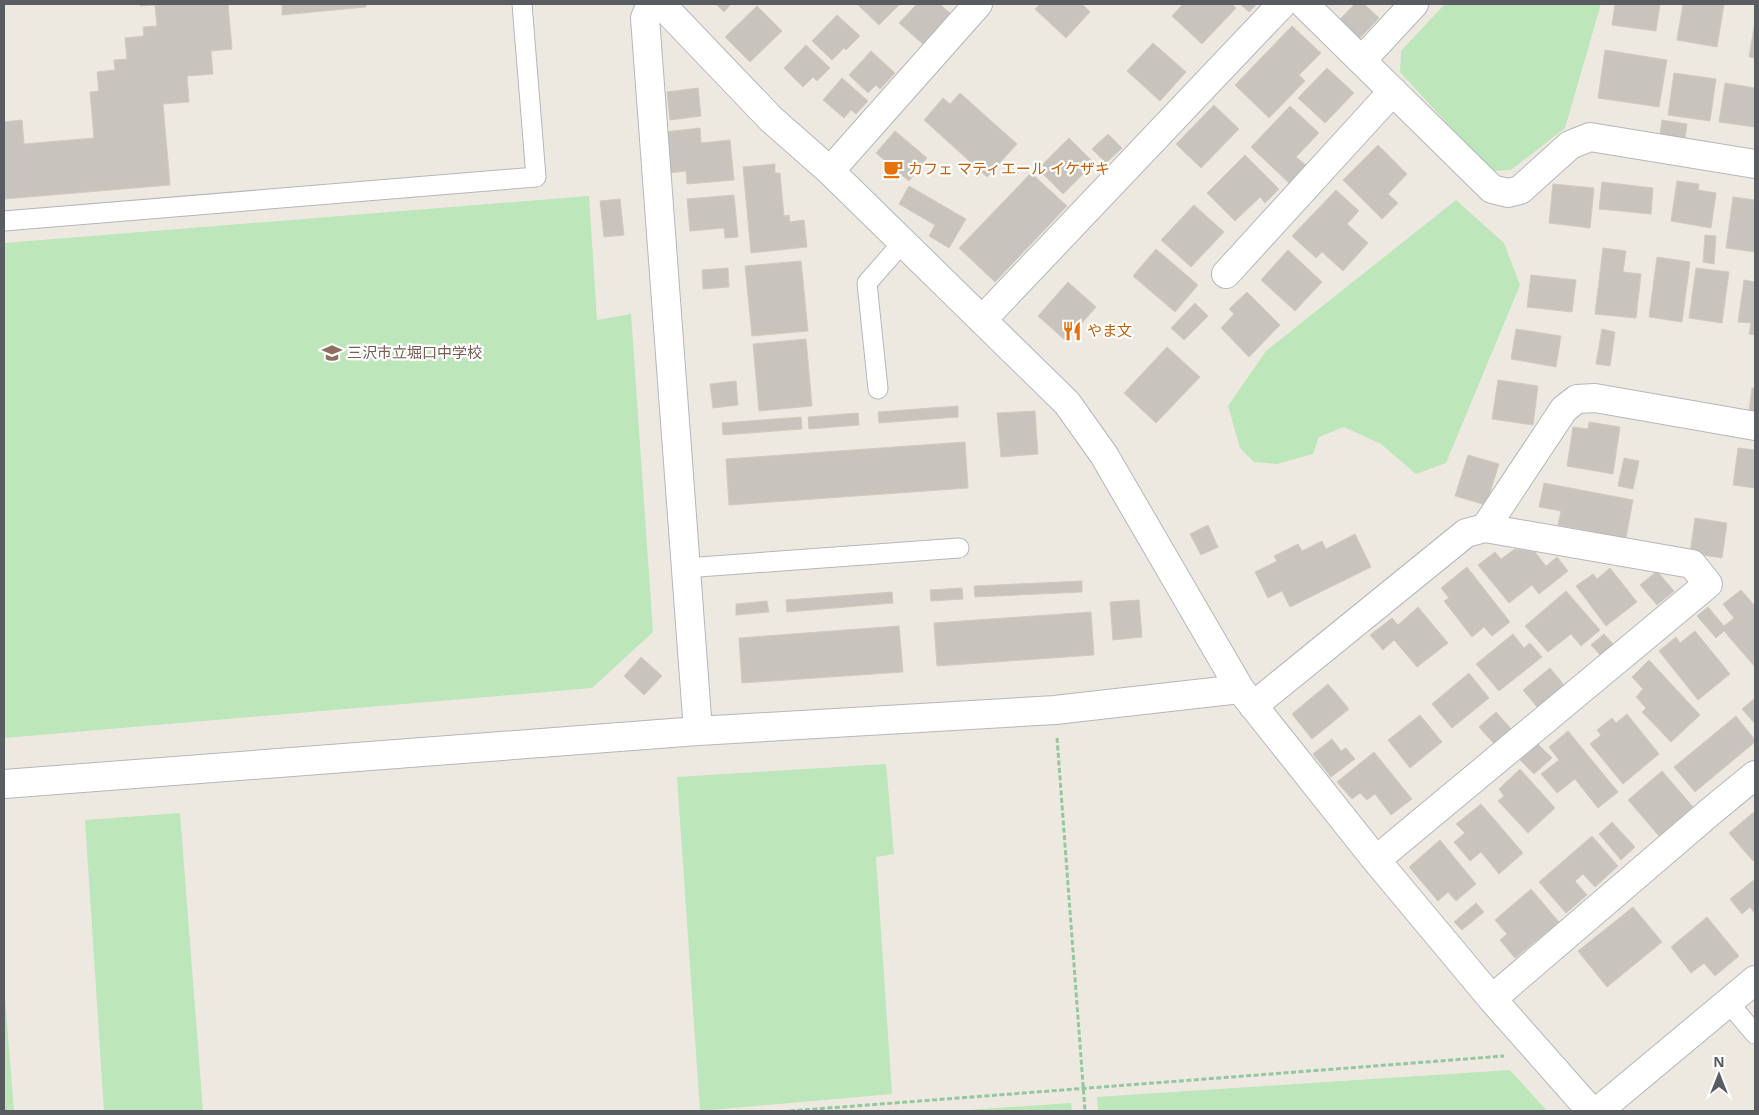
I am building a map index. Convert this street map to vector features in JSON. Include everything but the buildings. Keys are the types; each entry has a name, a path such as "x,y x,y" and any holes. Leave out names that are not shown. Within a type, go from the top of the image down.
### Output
{"street":[{"path":"651,4 645,18 698,731"},
{"path":"662,4 771,119 903,242 1067,403 1104,455 1247,698 1376,860 1492,999 1591,1111"},
{"path":"830,172 978,4"},
{"path":"982,320 1282,4"},
{"path":"1304,4 1492,189 1508,193 1520,190 1570,145 1590,137 1755,164"},
{"path":"1362,60 1414,4"},
{"path":"1226,274 1393,91"},
{"path":"1485,528 1564,409 1577,399 1596,398 1755,426"},
{"path":"4,784 698,731 1247,698 1466,533 1485,528 1692,564 1708,584 1376,860"},
{"path":"1492,999 1755,775"},
{"path":"1598,1111 1755,980"}],"lane":[{"path":"4,222 536,177 522,4"},
{"path":"878,389 866,283 903,242"},
{"path":"686,568 959,548"},
{"path":"1728,1002 1755,1034"}],"path":[{"path":"1055,710 1084,1111"},
{"path":"790,1111 1540,1054"}],"green space":[{"path":"1445,4 1601,4 1565,128 1511,170 1491,171 1400,72 1401,51"},
{"name":"三沢市立堀口中学校","path":"589,196 597,320 631,314 653,632 592,688 4,738 4,243"},
{"path":"1456,200 1504,243 1520,285 1446,463 1416,474 1381,444 1344,427 1319,437 1313,454 1277,464 1254,462 1240,448 1228,406 1266,351"},
{"path":"886,764 894,854 876,857 892,1094 700,1111 677,777"},
{"path":"180,813 203,1111 104,1111 85,820"},
{"path":"4,985 14,1111 4,1111"},
{"path":"1510,1070 1547,1111 1098,1111 1097,1097"},
{"path":"1071,1103 1072,1111 953,1111"}],"place":[{"name":"カフェ マティエール イケザキ","path":"893,169"},
{"name":"やま文","path":"1072,331"},
{"name":"三沢市立堀口中学校","path":"332,353"}]}
